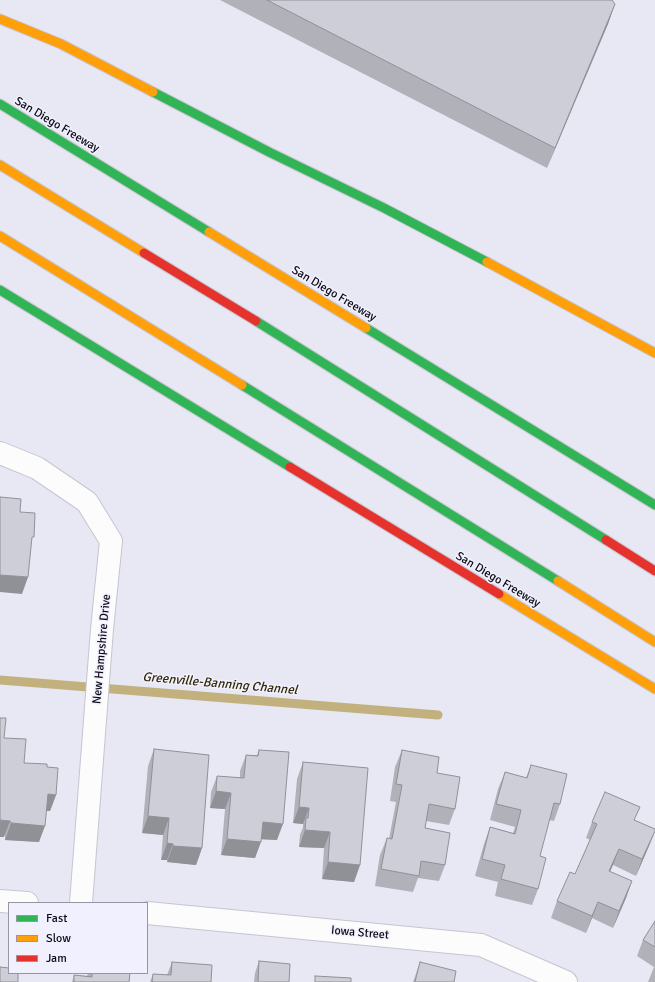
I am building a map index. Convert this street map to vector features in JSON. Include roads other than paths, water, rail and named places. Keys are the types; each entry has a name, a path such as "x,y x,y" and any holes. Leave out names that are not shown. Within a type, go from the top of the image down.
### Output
{"highway":[{"path":"0,19 61,44 269,152 384,208 495,266 655,353"},
{"name":"San Diego Freeway","path":"0,104 655,505"},
{"path":"0,164 238,310 655,571"},
{"path":"0,236 655,642"},
{"name":"San Diego Freeway","path":"0,290 655,689"}],"street":[{"name":"New Hampshire Drive","path":"0,453 37,468 87,502 111,541 102,629 81,902"},
{"path":"0,901 14,902"},
{"name":"Iowa Street","path":"148,913 481,945 566,982"}],"waterway":[{"name":"Greenville-Banning Channel","path":"0,680 438,715"}]}
